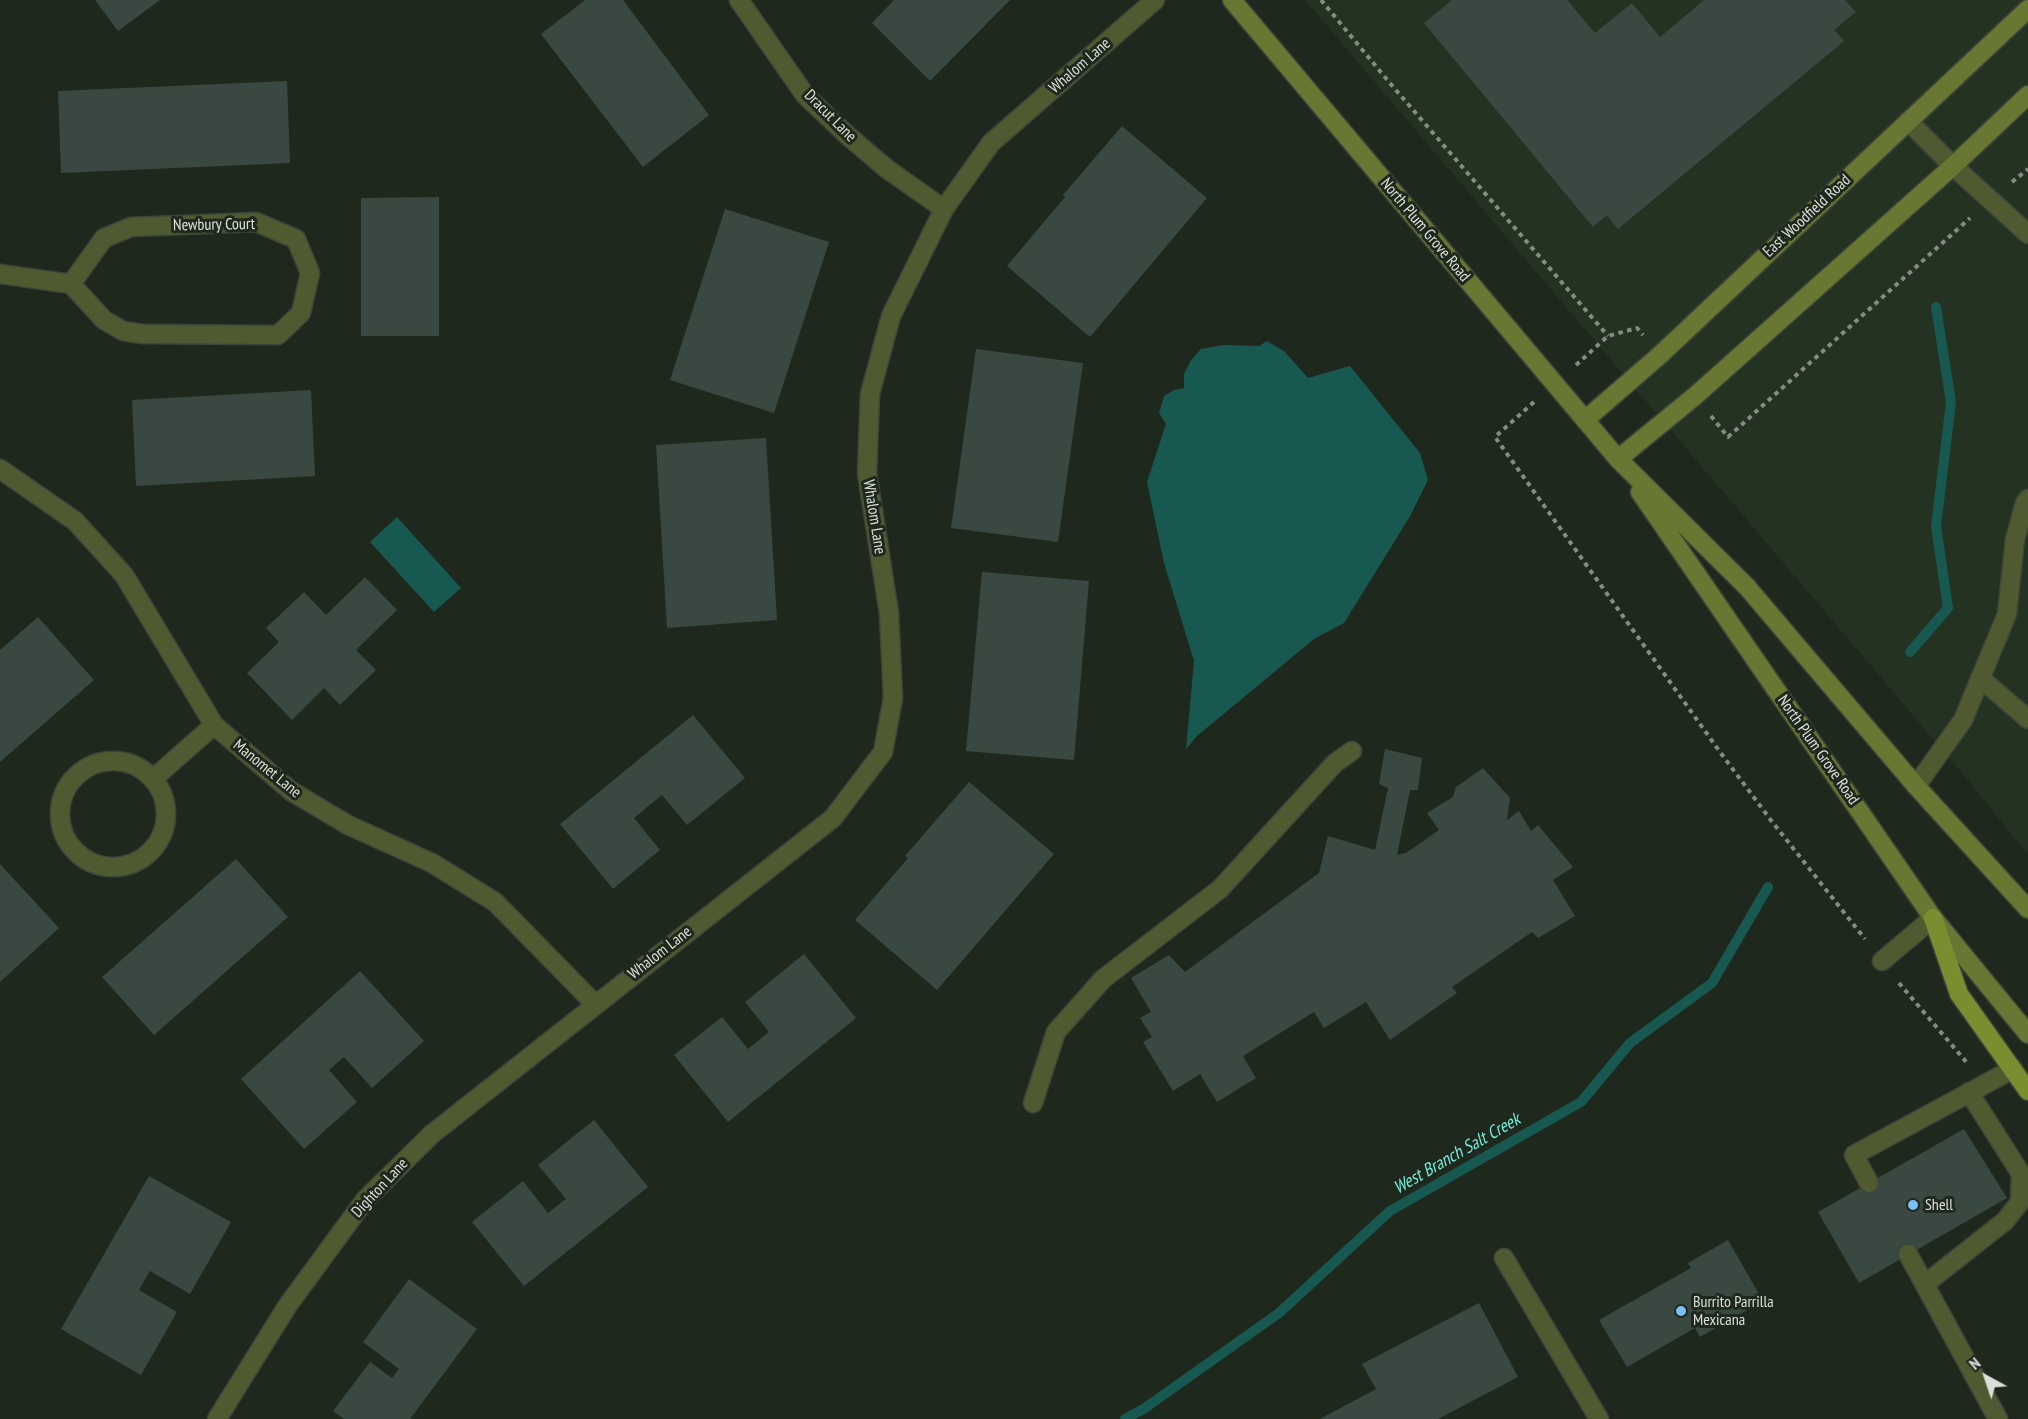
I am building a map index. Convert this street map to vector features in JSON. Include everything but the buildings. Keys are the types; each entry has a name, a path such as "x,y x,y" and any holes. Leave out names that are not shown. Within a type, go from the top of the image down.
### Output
{"main road":[{"path":"1934,918 1959,994 2028,1091"}],"street":[{"name":"Dracut Lane","path":"739,0 806,94 847,135 887,168 944,209"},
{"name":"Whalom Lane","path":"595,1004 832,818 883,752 893,698 889,613 867,473 870,394 891,316 944,209 991,143 1155,0"},
{"name":"North Plum Grove Road","path":"1232,0 1618,459 1747,587 1916,786 2028,909"},
{"name":"East Woodfield Road","path":"1585,420 1660,355 2028,9"},
{"path":"1618,459 1695,396 1953,166 2028,95"},
{"path":"1908,121 1953,166 2028,234"},
{"name":"Newbury Court","path":"256,222 296,239 310,273 301,313 278,335 143,334 123,331 104,320 71,284 104,238 131,227 256,222"},
{"path":"0,274 71,284"},
{"name":"North Plum Grove Road","path":"1618,459 1934,918 2028,1034"},
{"name":"Manomet Lane","path":"0,470 75,521 124,575 214,725 291,791 348,825 432,863 495,902 595,1004"},
{"path":"1916,786 1963,720 2007,614 2014,539 2028,499"},
{"path":"1980,678 2028,719"},
{"path":"153,779 214,725"},
{"path":"1033,1102 1056,1032 1103,979 1220,889 1335,763 1352,751"},
{"path":"105,762 123,762 139,768 153,779 163,794 166,810 165,828 158,843 146,856 131,865 114,867 97,865 82,857 69,845 62,829 60,811 64,794 74,779 88,768 105,762"},
{"path":"1882,961 1934,918"},
{"name":"Dighton Lane","path":"217,1419 288,1305 365,1200 432,1134 595,1004"},
{"path":"1869,1183 1854,1155 2013,1069"},
{"path":"1924,1284 2005,1221 2019,1202 2021,1174 1977,1088"},
{"path":"1908,1254 1998,1419"},
{"path":"1504,1258 1599,1419"}],"path":[{"path":"1321,0 1608,336 1637,328"},
{"path":"1728,437 2028,169"},
{"path":"1495,437 1720,752 1914,1001 1977,1088"}],"shaded area":[{"path":"1305,0 2028,0 2028,855 1968,780"}],"water":[{"path":"1267,341 1284,351 1308,378 1350,366 1420,453 1428,480 1409,518 1344,623 1314,639 1197,736 1186,749 1194,661 1164,563 1147,482 1166,424 1159,413 1164,396 1174,390 1184,388 1184,374 1191,360 1201,349 1224,345 1259,346"},
{"path":"397,517 461,588 434,612 370,542"}],"waterway":[{"name":"West Branch Salt Creek","path":"1910,652 1948,608 1936,526 1951,402 1936,307"},
{"name":"West Branch Salt Creek","path":"1125,1419 1145,1408 1279,1313 1390,1211 1581,1102 1630,1043 1712,983 1768,887"}],"place":[{"name":"Shell","path":"1913,1205"},
{"name":"Burrito Parrilla Mexicana","path":"1681,1311"}]}
